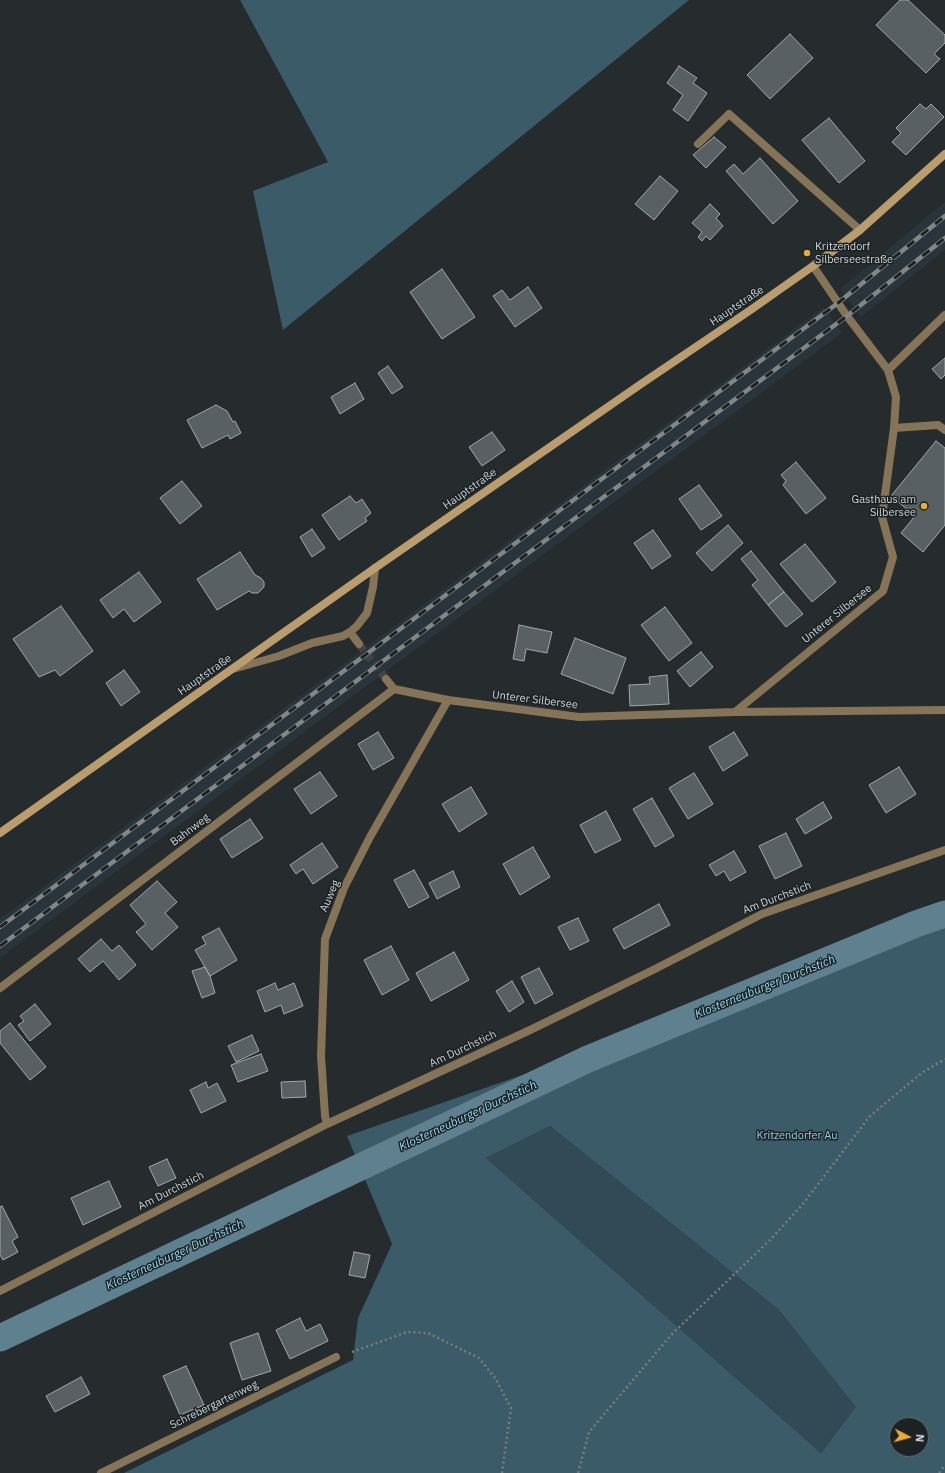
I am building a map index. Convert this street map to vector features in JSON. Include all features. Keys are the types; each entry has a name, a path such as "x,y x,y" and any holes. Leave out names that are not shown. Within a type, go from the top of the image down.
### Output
{"main road":[{"name":"Hauptstraße","path":"0,833 375,568 813,266 860,230 945,154"}],"street":[{"path":"698,144 729,114 860,230"},
{"name":"Unterer Silbersee","path":"735,712 883,591 893,557 882,517 894,428 896,397 888,370 847,316 813,266"},
{"path":"888,370 945,315"},
{"path":"894,428 938,425 945,430"},
{"path":"233,669 279,656 312,643 343,636 350,632 357,626 367,613 373,587 375,568"},
{"path":"350,632 359,644"},
{"path":"386,679 394,690"},
{"name":"Unterer Silbersee","path":"394,690 448,700 579,717 735,712 945,710"},
{"name":"Bahnweg","path":"0,988 394,690"},
{"name":"Auweg","path":"327,1124 325,1116 321,1056 325,939 344,888 370,837 448,700"},
{"name":"Am Durchstich","path":"0,1291 327,1124 528,1032 762,914 945,850"},
{"name":"Schrebergartenweg","path":"101,1473 336,1358"}],"path":[{"path":"578,1473 589,1432 672,1334 770,1240 803,1204 870,1116 923,1072 945,1059"},
{"path":"336,1358 407,1332 428,1333 479,1358 495,1378 511,1408 502,1473"},
{"path":"939,1473 945,1465"}],"shaded area":[{"path":"945,202 945,250 861,317 840,289"},
{"path":"824,307 842,333 0,958 0,919"},
{"path":"550,1126 779,1310 857,1407 821,1453 486,1158"}],"green space":[{"path":"240,0 689,0 283,330 253,191 328,162"},
{"name":"Kritzendorfer Au","path":"945,928 945,1473 124,1473 353,1360 358,1318 392,1244 347,1136","holes":["550,1126 779,1310 856,1407 821,1453 486,1158"]}],"building":[{"path":"900,0 908,0 945,35 945,43 934,54 940,59 926,73 876,25"},
{"path":"790,34 813,58 770,99 747,75"},
{"path":"679,66 697,78 693,83 707,93 688,121 673,110 683,95 667,83"},
{"path":"920,104 926,109 931,104 944,117 906,155 892,142 901,133 896,128"},
{"path":"829,118 865,161 839,183 802,140"},
{"path":"714,137 726,147 706,168 693,155"},
{"path":"760,158 798,201 773,224 726,171 734,164 743,174"},
{"path":"660,176 678,191 654,220 635,204"},
{"path":"710,204 720,214 716,218 723,226 710,240 706,236 702,241 698,237 702,232 692,223"},
{"path":"442,269 475,317 442,339 410,292"},
{"path":"528,287 542,308 515,327 493,296 502,290 510,300"},
{"path":"945,358 945,375 941,379 932,369"},
{"path":"388,366 403,387 392,394 378,373"},
{"path":"355,383 364,399 340,414 331,397"},
{"path":"216,405 227,411 233,422 235,421 241,433 230,439 228,435 202,448 187,420"},
{"path":"492,432 505,450 482,466 469,447"},
{"name":"Gasthaus am Silbersee","path":"936,441 945,448 945,525 923,552 901,533 915,516 891,496"},
{"path":"796,462 826,498 806,514 783,485 786,481 781,475"},
{"path":"182,481 202,506 180,524 160,498"},
{"path":"699,485 722,516 701,530 679,499"},
{"path":"350,496 356,503 362,499 371,513 365,518 367,521 339,540 322,515"},
{"path":"728,525 743,543 712,571 696,553"},
{"path":"312,529 325,548 312,557 300,537"},
{"path":"653,530 671,556 652,569 634,543"},
{"path":"805,544 836,582 812,602 780,564"},
{"path":"751,551 784,592 768,605 752,585 758,580 741,559"},
{"path":"240,552 255,575 261,578 264,582 264,587 258,593 252,593 249,591 217,610 197,579"},
{"path":"139,572 161,602 134,622 124,609 113,618 100,600"},
{"path":"784,592 803,614 786,627 768,605"},
{"path":"61,606 93,651 60,676 55,670 39,677 13,639"},
{"path":"665,607 692,643 669,661 641,625"},
{"path":"519,625 552,632 547,653 526,649 524,661 513,659"},
{"path":"575,638 626,658 613,694 561,674"},
{"path":"701,652 713,667 690,687 677,671"},
{"path":"124,670 140,692 121,706 106,683"},
{"path":"667,675 669,704 630,706 629,685 650,684 649,677"},
{"path":"378,732 394,758 373,770 358,744"},
{"path":"734,732 748,755 723,771 709,747"},
{"path":"899,767 916,794 886,813 869,785"},
{"path":"320,772 337,796 311,814 294,789"},
{"path":"694,773 713,804 688,819 669,788"},
{"path":"471,787 487,814 459,832 442,804"},
{"path":"652,798 674,836 655,847 633,809"},
{"path":"823,802 832,818 805,834 796,819"},
{"path":"606,811 621,840 595,853 580,825"},
{"path":"250,819 263,838 232,858 220,839"},
{"path":"786,833 802,866 775,879 759,846"},
{"path":"322,843 338,867 313,884 303,869 296,874 290,865"},
{"path":"533,847 550,877 520,895 503,864"},
{"path":"734,851 746,872 730,881 724,871 716,876 709,865"},
{"path":"414,870 429,897 409,908 394,880"},
{"path":"453,871 460,887 437,899 429,883"},
{"path":"157,881 177,902 165,913 178,927 152,950 136,932 146,924 130,905"},
{"path":"659,904 670,925 624,949 613,929"},
{"path":"578,918 589,941 570,950 558,927"},
{"path":"219,928 237,960 210,976 195,950 206,944 202,937"},
{"path":"101,939 112,951 119,945 136,965 119,980 103,961 90,972 78,959"},
{"path":"391,946 409,980 382,995 364,960"},
{"path":"454,952 469,980 431,1001 416,973"},
{"path":"205,967 210,976 215,993 202,998 192,971"},
{"path":"539,968 553,994 535,1004 521,977"},
{"path":"512,981 524,1002 509,1012 496,991"},
{"path":"275,983 278,990 294,983 303,1006 284,1014 281,1005 265,1012 257,991"},
{"path":"35,1004 51,1024 30,1041 18,1025 24,1021 20,1016"},
{"path":"10,1023 46,1067 30,1080 0,1043 0,1031"},
{"path":"252,1035 259,1051 236,1062 228,1046"},
{"path":"261,1054 268,1071 238,1082 231,1065"},
{"path":"305,1081 306,1097 282,1098 281,1082"},
{"path":"206,1082 208,1088 217,1083 226,1101 201,1113 190,1090"},
{"path":"167,1159 176,1178 158,1186 149,1167"},
{"path":"109,1181 121,1207 83,1225 71,1198"},
{"path":"2,1206 18,1237 12,1241 18,1252 3,1260 0,1255 0,1207"},
{"path":"354,1252 370,1255 365,1278 349,1275"},
{"path":"300,1318 306,1331 320,1324 328,1341 290,1359 276,1330"},
{"path":"258,1333 271,1371 242,1380 230,1343"},
{"path":"186,1366 204,1405 180,1415 163,1376"},
{"path":"81,1377 90,1394 55,1412 46,1396"}],"waterway":[{"name":"Klosterneuburger Durchstich","path":"0,1338 588,1059 916,924 945,914"}],"tunnel":[{"path":"359,644 386,679"}],"railway":[{"path":"0,927 838,303 945,216"},
{"path":"0,946 847,316 945,238"}],"place":[{"name":"Kritzendorf Silberseestraße","path":"807,253"},
{"name":"Gasthaus am Silbersee","path":"924,506"}]}
